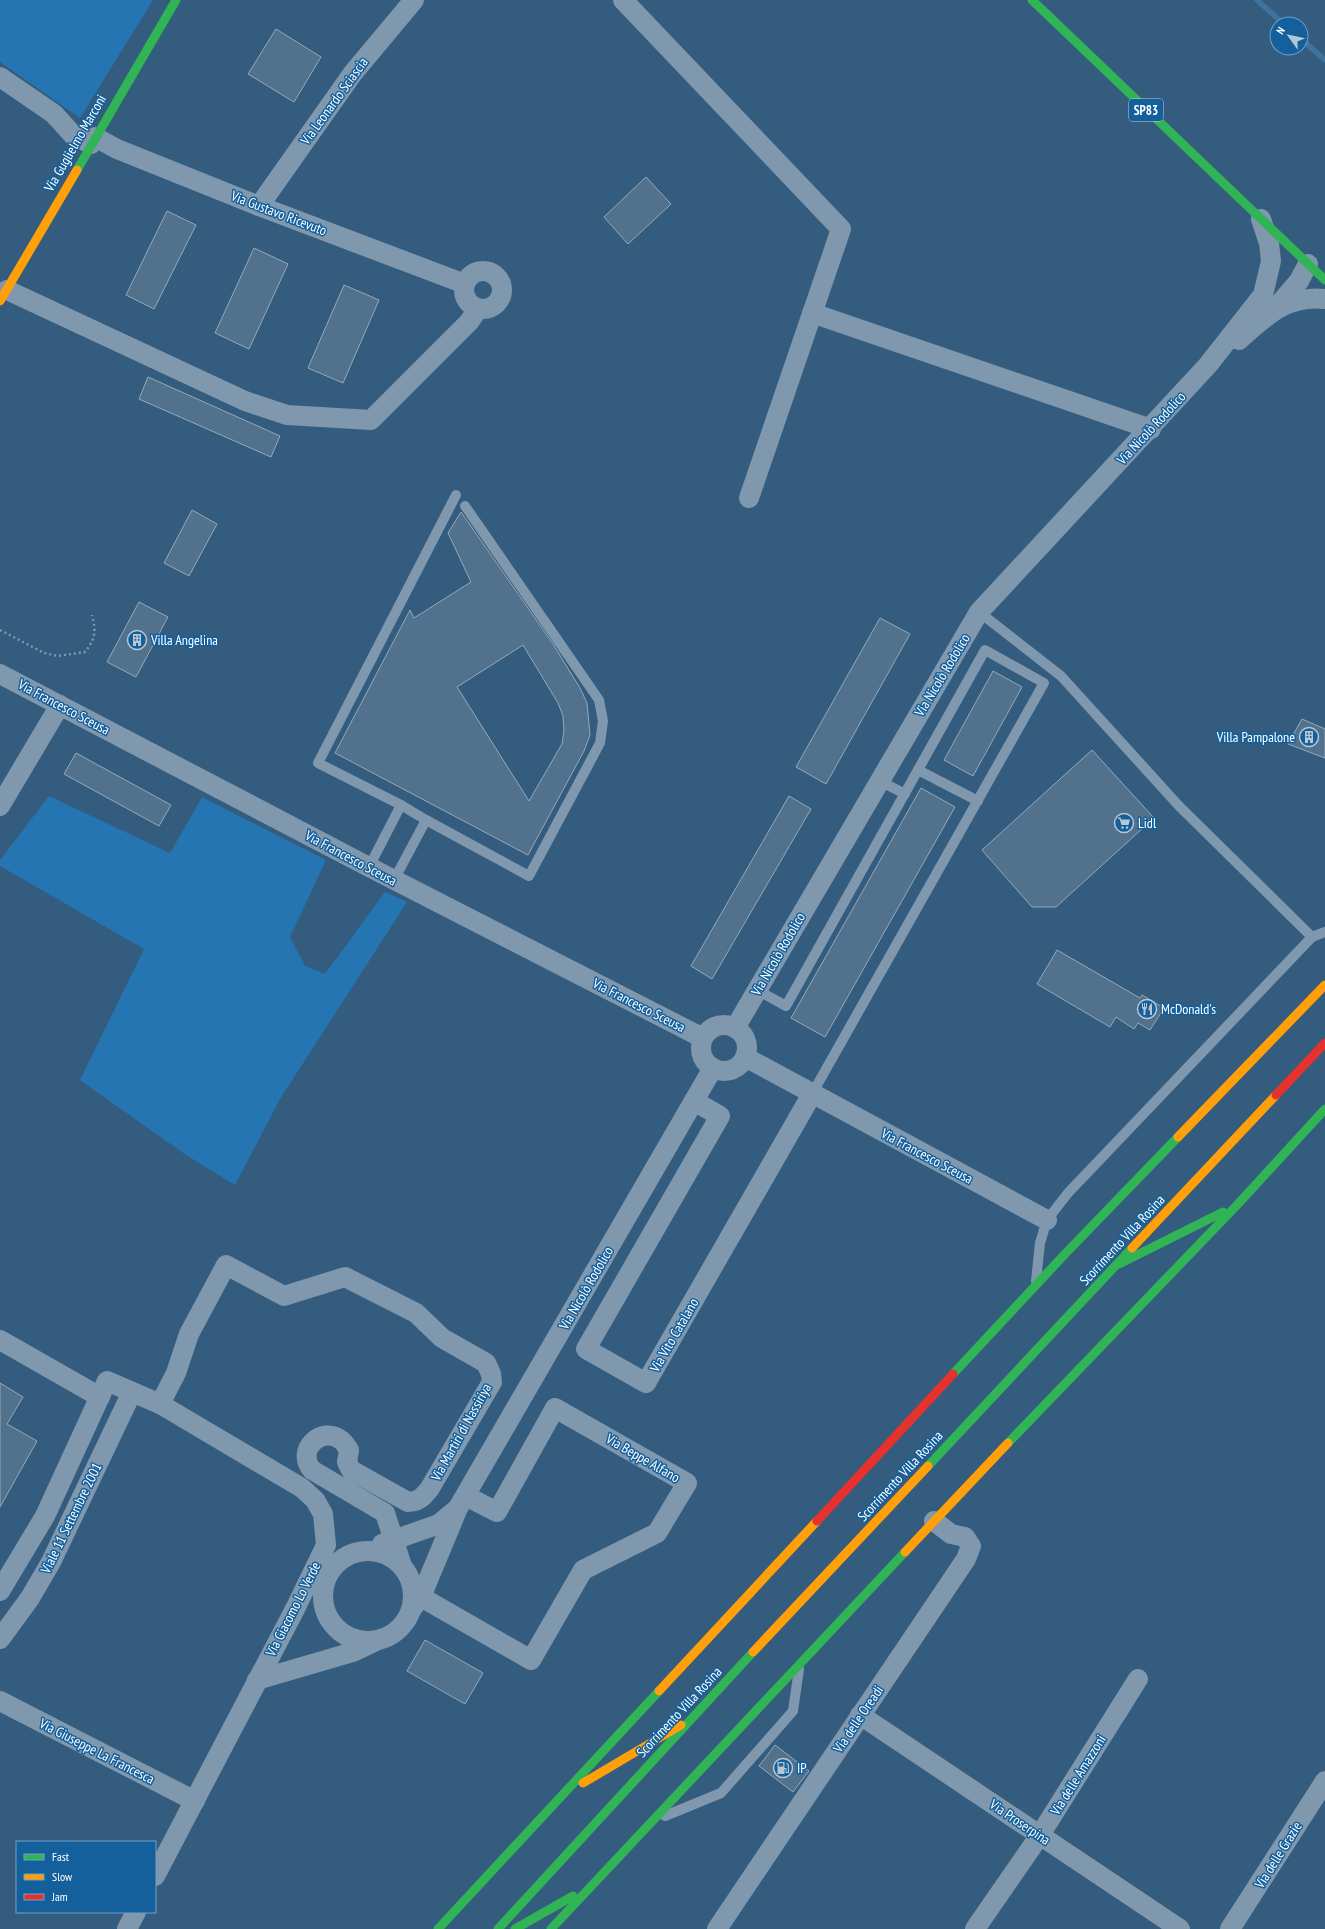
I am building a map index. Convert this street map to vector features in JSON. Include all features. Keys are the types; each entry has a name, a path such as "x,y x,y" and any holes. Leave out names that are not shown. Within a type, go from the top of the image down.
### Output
{"street":[{"name":"Via Guglielmo Marconi","path":"3,296 176,0"},
{"name":"Via Leonardo Sciascia","path":"259,206 353,73 414,0"},
{"path":"623,0 841,229 749,498"},
{"name":"SP83","path":"1032,0 1325,280"},
{"name":"Via Gustavo Ricevuto","path":"0,77 54,114 73,134 117,149 259,206 464,284"},
{"name":"Via Nicolò Rodolico","path":"1261,220 1269,243 1271,261 1269,302"},
{"name":"Via Nicolò Rodolico","path":"735,1028 979,612 1152,429 1208,365 1269,302 1294,272 1308,264"},
{"path":"480,271 493,274 498,278 502,291 497,304 485,310 478,309 467,302 463,290 464,284 468,278 480,271"},
{"path":"3,296 245,401 287,415 371,420 468,322 478,309"},
{"name":"Via Nicolò Rodolico","path":"1269,302 1325,299"},
{"path":"812,313 1152,429"},
{"name":"Via Francesco Sceusa","path":"0,674 394,880 703,1038"},
{"path":"0,806 60,705"},
{"path":"438,1929 1036,1286 1325,985"},
{"path":"728,1025 735,1028 740,1032 746,1044 745,1057 741,1064 728,1071 720,1071 713,1068 703,1059 701,1045 703,1038 713,1027 728,1025"},
{"name":"Scorrimento Villa Rosina","path":"498,1929 690,1719 1325,1044"},
{"name":"Via Francesco Sceusa","path":"745,1057 1047,1220"},
{"name":"Via Nicolò Rodolico","path":"462,1502 713,1068"},
{"name":"Via Vito Catalano","path":"694,1101 720,1116 586,1349 646,1383 812,1094"},
{"path":"551,1929 934,1521 1238,1204 1325,1109"},
{"path":"1119,1264 1238,1204"},
{"name":"Via Martiri di Nassiriya","path":"160,1404 176,1373 189,1334 226,1265 284,1296 345,1277 416,1313 442,1338 486,1363 491,1374 492,1382 430,1488 424,1496 415,1502 408,1502 351,1470 347,1462 349,1450 341,1440 330,1436 317,1438 309,1446 306,1456 307,1464 312,1470 385,1513"},
{"path":"0,1340 104,1389 132,1392 160,1404"},
{"name":"Viale 11 Settembre 2001","path":"0,1591 45,1516 104,1389"},
{"name":"Viale 11 Settembre 2001","path":"0,1639 30,1598 51,1562 132,1392"},
{"name":"Via Giacomo Lo Verde","path":"156,1874 294,1609 326,1544 326,1529 323,1514 315,1500 302,1488 160,1404"},
{"name":"Via Beppe Alfano","path":"416,1603 531,1660 584,1570 657,1534 687,1483 555,1408 497,1512 462,1502"},
{"path":"294,1609 328,1576 339,1561 357,1552 426,1530 440,1524 462,1502"},
{"path":"256,1680 353,1652 392,1634 404,1624 416,1603 462,1502"},
{"path":"385,1513 412,1527 426,1530"},
{"path":"385,1513 402,1566 410,1579 416,1603"},
{"name":"Via delle Oreadi","path":"717,1929 966,1558 971,1546 964,1537 951,1534 934,1521"},
{"path":"326,1544 328,1576 323,1591 324,1605 329,1618 338,1629 349,1637 363,1641 377,1640"},
{"path":"357,1552 369,1550 382,1552 393,1558 402,1566"},
{"name":"Via delle Amazzoni","path":"975,1929 1040,1835 1138,1679"},
{"name":"Via Giuseppe La Francesca","path":"0,1701 195,1801"},
{"name":"Via Proserpina","path":"860,1716 1180,1929"},
{"path":"562,1796 690,1719"},
{"name":"Via delle Grazie","path":"1230,1929 1325,1781"},
{"path":"515,1929 594,1883"},
{"path":"127,1929 135,1913"}],"lane":[{"path":"456,495 318,763 401,805 529,876 600,743 603,721 599,700 465,506"},
{"path":"979,612 1061,676 1179,806 1312,937"},
{"path":"757,990 786,1006 985,650 1044,683 812,1094"},
{"path":"918,770 978,801"},
{"path":"880,781 905,794"},
{"path":"369,867 401,805"},
{"path":"394,880 426,820"},
{"path":"1036,1286 1040,1243 1047,1220 1068,1193 1312,937 1325,932"},
{"path":"652,1822 721,1793 794,1711 799,1665"}],"path":[{"path":"0,630 44,653 58,656 85,652 93,642 95,629 92,615"}],"shaded area":[{"path":"0,0 153,0 80,118 0,62"},
{"path":"49,796 170,853 202,797 326,860 290,937 305,966 325,974 385,892 407,902 280,1099 235,1185 186,1155 80,1080 144,949 0,866 0,860"}],"building":[{"path":"276,29 321,57 294,102 248,74"},
{"path":"646,177 671,204 628,244 604,217"},
{"path":"167,211 196,225 154,309 126,295"},
{"path":"254,248 288,264 249,349 215,333"},
{"path":"344,285 379,300 343,383 308,368"},
{"path":"148,377 280,436 271,457 139,399"},
{"path":"192,510 217,524 189,576 164,563"},
{"path":"461,512 553,644 580,688 587,703 590,735 584,751 528,855 335,753 410,610 414,618 471,582 448,533","holes":["523,645 558,703 563,716 564,731 562,744 529,801 457,687"]},
{"name":"Villa Angelina","path":"139,602 168,617 136,677 107,662"},
{"path":"880,618 910,634 826,784 796,767"},
{"path":"993,671 1022,687 973,776 944,760"},
{"name":"Villa Pampalone","path":"1302,719 1325,729 1325,758 1288,744"},
{"path":"1092,750 1154,818 1056,907 1032,907 982,850"},
{"path":"76,753 171,805 159,826 64,774"},
{"path":"921,788 955,807 825,1037 791,1018"},
{"path":"789,796 811,809 712,979 691,966"},
{"path":"1057,950 1140,998 1142,995 1164,1008 1150,1030 1138,1023 1134,1029 1116,1017 1110,1027 1037,984"},
{"path":"0,1383 23,1397 7,1424 37,1441 0,1507"},
{"path":"425,1640 483,1673 465,1704 407,1671"},
{"path":"775,1745 809,1771 793,1792 759,1766"}],"waterway":[{"path":"1257,0 1275,16"},
{"path":"1309,46 1325,60"}],"traffic: fast":[{"path":"77,170 176,0"},
{"path":"1032,0 1325,280"},
{"path":"1008,1443 1238,1204 1325,1109"},
{"path":"953,1374 1065,1254 1178,1137"},
{"path":"1119,1264 1223,1212"},
{"path":"928,1466 1132,1248"},
{"path":"551,1929 905,1552"},
{"path":"498,1929 753,1652"},
{"path":"438,1929 659,1691"},
{"path":"515,1929 573,1896"}],"traffic: slow":[{"path":"0,301 77,170"},
{"path":"1178,1137 1325,985"},
{"path":"1132,1248 1276,1095"},
{"path":"905,1552 1008,1443"},
{"path":"753,1652 928,1466"},
{"path":"659,1691 817,1521"},
{"path":"583,1783 681,1725"}],"traffic: jam":[{"path":"1276,1095 1325,1043"},
{"path":"817,1521 953,1374"}],"place":[{"name":"Villa Angelina","path":"137,640"},
{"name":"Villa Pampalone","path":"1309,737"},
{"name":"Lidl","path":"1124,823"},
{"name":"McDonald's","path":"1147,1009"},
{"name":"IP","path":"783,1768"}]}
